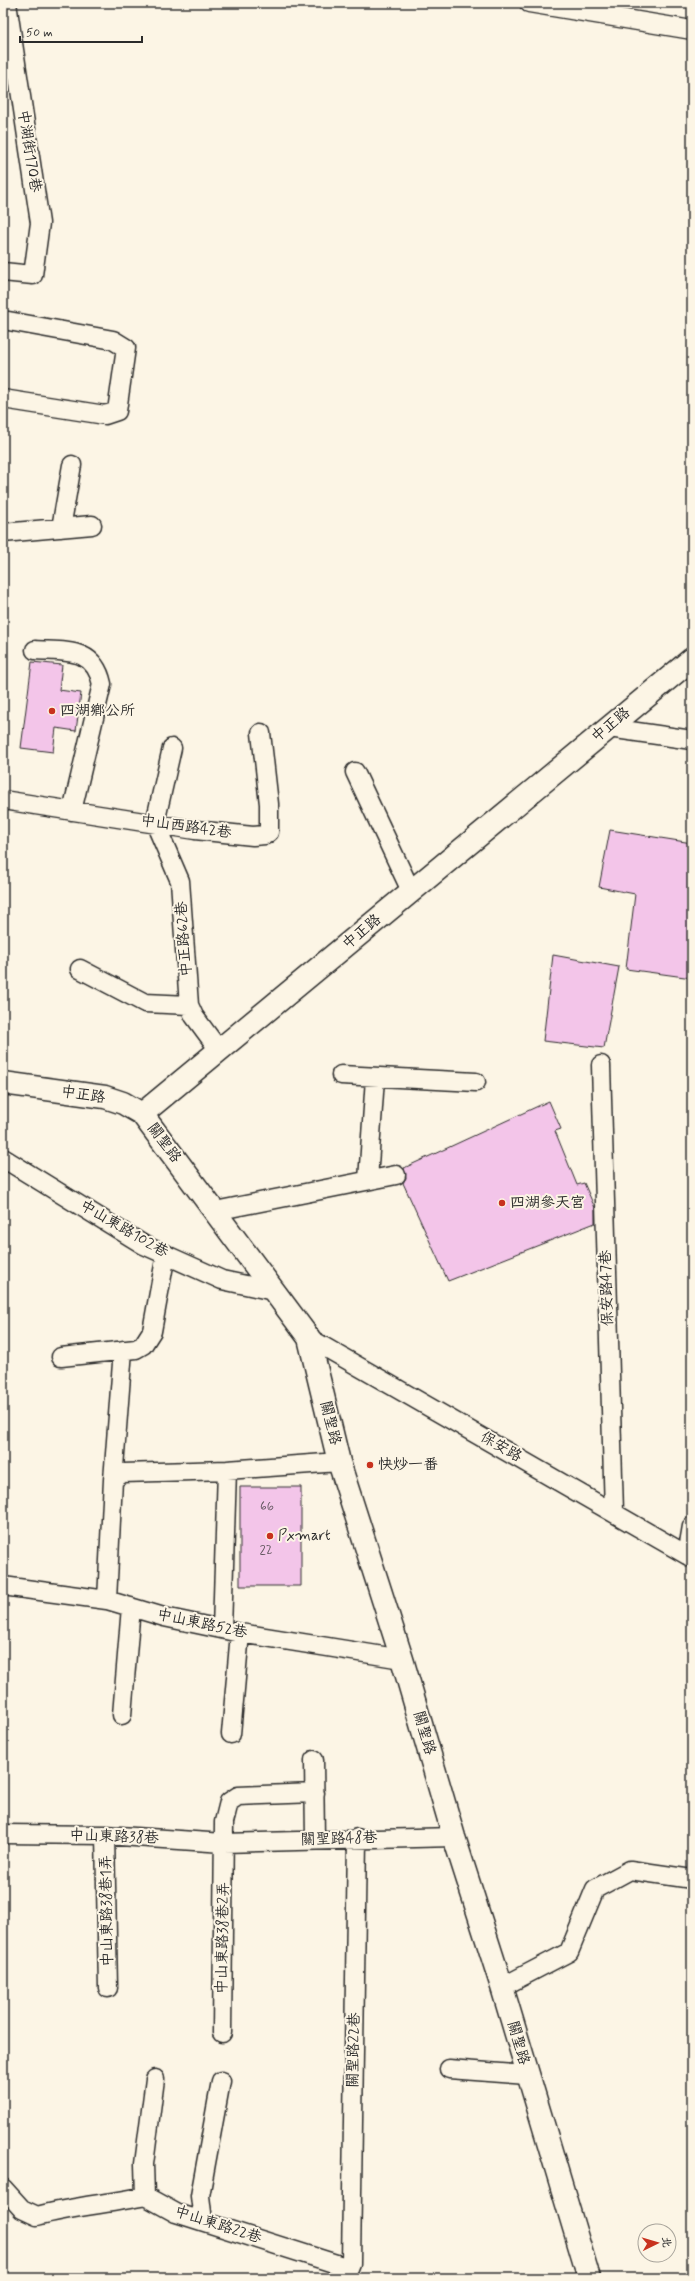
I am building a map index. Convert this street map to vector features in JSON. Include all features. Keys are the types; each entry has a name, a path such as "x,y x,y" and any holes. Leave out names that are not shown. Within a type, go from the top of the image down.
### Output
{"main road":[{"name":"中正路","path":"3,1083 105,1098 123,1103 142,1114 692,659"},
{"name":"關聖路","path":"142,1114 309,1338 340,1462 402,1659 454,1836 502,1987 527,2075 589,2278"}],"street":[{"name":"中湖街170巷","path":"3,272 33,275 40,223 7,3"},
{"path":"529,3 692,30"},
{"path":"3,320 113,340 126,348 117,411 105,415 3,399"},
{"path":"61,528 72,465"},
{"path":"3,533 92,525"},
{"path":"35,650 70,653 88,658 99,670 102,684 72,811"},
{"path":"608,728 692,740"},
{"name":"中山西路42巷","path":"3,800 155,823 253,836 265,835 269,832 269,804 261,733"},
{"path":"155,823 172,748"},
{"path":"355,772 411,892"},
{"name":"中正路62巷","path":"155,823 180,881 189,1005 194,1016 219,1050"},
{"path":"80,969 145,1004 189,1005"},
{"name":"保安路47巷","path":"601,1064 614,1512"},
{"path":"341,1075 375,1078 476,1082"},
{"path":"368,1180 375,1078"},
{"name":"中山東路102巷","path":"3,1158 144,1244 222,1280 274,1291"},
{"path":"215,1211 396,1175"},
{"path":"61,1357 136,1349 143,1345 149,1338 166,1254"},
{"name":"保安路","path":"309,1338 690,1556"},
{"path":"107,1600 122,1350"},
{"path":"113,1480 123,1473 227,1470 340,1462"},
{"path":"222,1629 227,1470"},
{"path":"690,1556 692,1526"},
{"name":"中山東路52巷","path":"3,1586 107,1600 164,1617 240,1633 402,1659"},
{"path":"122,1715 131,1607"},
{"path":"230,1734 240,1633"},
{"path":"314,1760 315,1839"},
{"name":"中山東路38巷2弄","path":"222,2034 224,1822 228,1802 238,1796 315,1793"},
{"name":"中山東路38巷","path":"3,1834 105,1835 224,1843"},
{"name":"中山東路38巷1弄","path":"105,1835 108,1988"},
{"name":"關聖路48巷","path":"224,1843 315,1839 454,1836"},
{"name":"關聖路22巷","path":"348,2270 357,1838"},
{"path":"502,1987 569,1952 595,1889 630,1870 692,1880"},
{"path":"449,2069 527,2075"},
{"path":"3,2188 22,2209 37,2216 62,2209 110,2204 145,2196 144,2164 155,2079"},
{"path":"202,2221 200,2196 221,2081"},
{"name":"中山東路22巷","path":"145,2196 176,2213 348,2270"}],"building":[{"name":"四湖鄉公所","path":"32,662 62,665 59,690 81,693 76,731 56,728 53,752 21,748"},
{"path":"610,830 692,843 692,978 626,969 635,894 599,887"},
{"path":"553,955 619,967 604,1048 543,1041"},
{"name":"四湖參天宮","path":"549,1101 561,1129 555,1131 577,1185 584,1183 595,1208 595,1223 448,1281 403,1183 406,1178 404,1168"},
{"name":"Pxmart","path":"240,1487 301,1487 301,1586 240,1586"}],"place":[{"name":"四湖鄉公所","path":"52,711"},
{"name":"四湖參天宮","path":"502,1203"},
{"name":"快炒一番","path":"370,1465"},
{"name":"Pxmart","path":"270,1536"}]}
